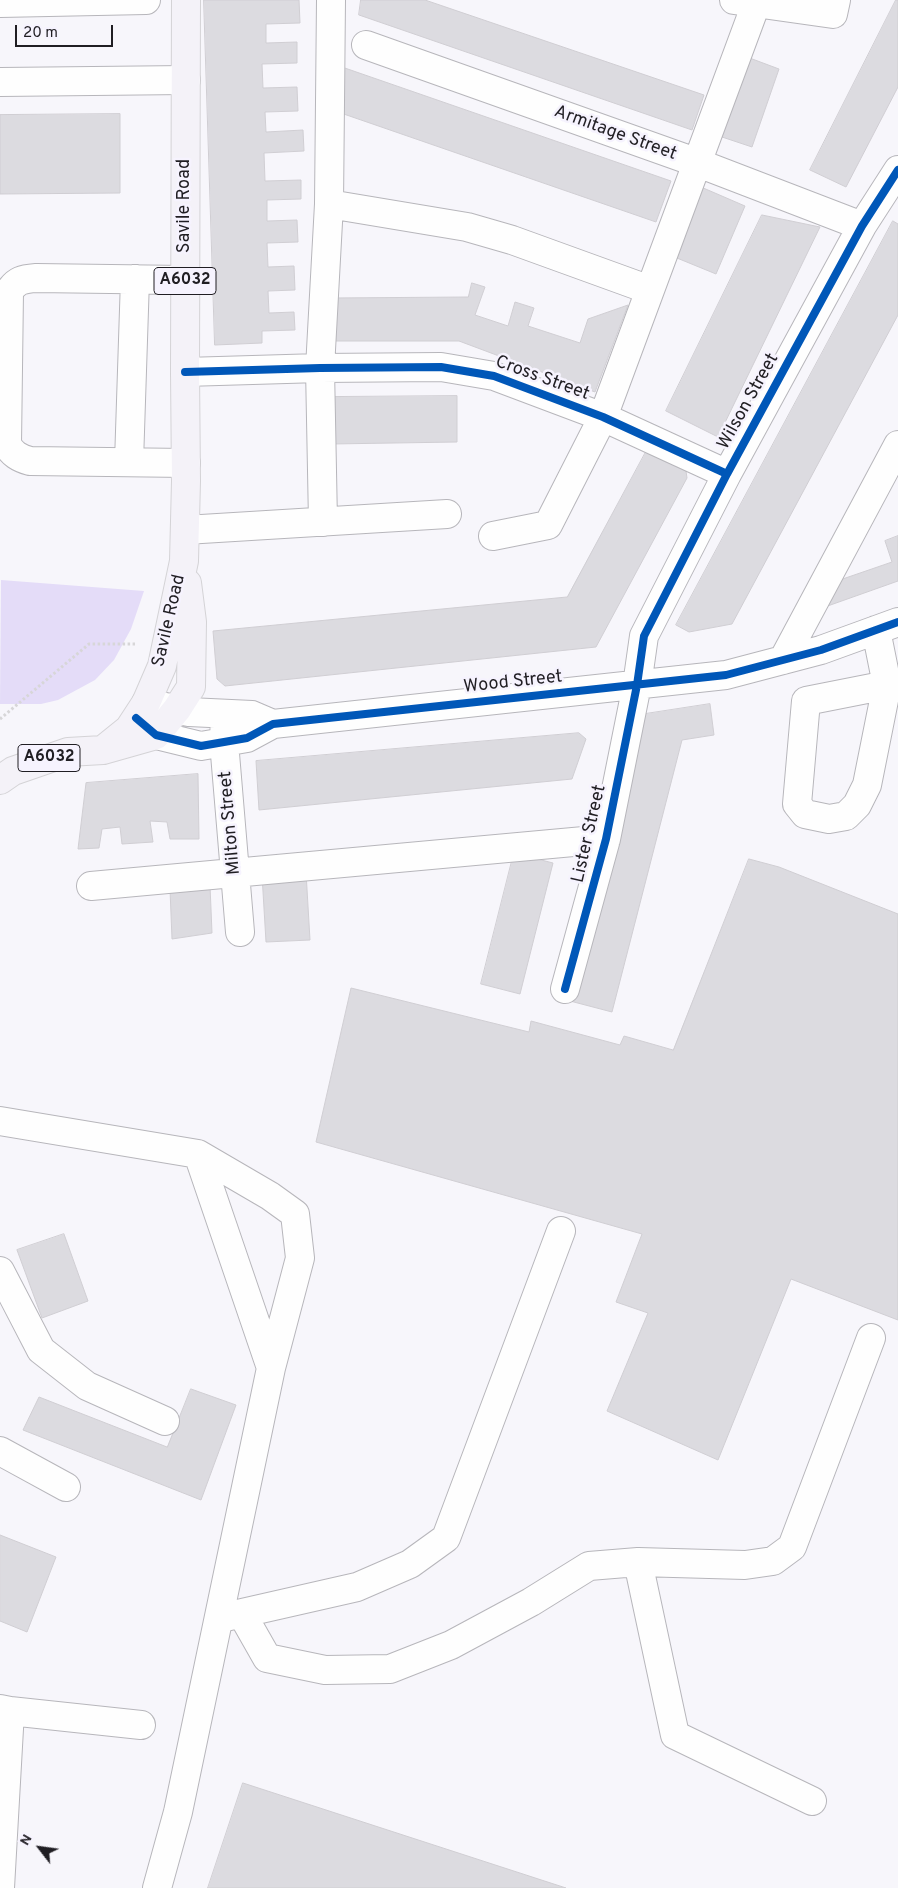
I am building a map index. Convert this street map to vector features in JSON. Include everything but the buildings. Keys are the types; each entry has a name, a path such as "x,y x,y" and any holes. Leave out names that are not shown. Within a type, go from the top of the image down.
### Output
{"main road":[{"name":"Savile Road","path":"156,735 177,709 191,687 192,622 184,561 186,463 186,0"},
{"name":"Savile Road","path":"103,750 128,729 141,710 162,666 184,561"},
{"name":"A6032","path":"0,780 13,771 68,752 103,750 144,740 156,735"}],"street":[{"path":"0,3 146,0"},
{"path":"323,522 320,368 328,204 331,0"},
{"path":"493,536 548,524 603,416 698,163 745,2 833,14 836,0"},
{"name":"Armitage Street","path":"366,45 698,163 862,226"},
{"path":"0,82 186,80"},
{"name":"Wilson Street","path":"637,685 644,636 727,474 862,226 891,198 898,170"},
{"path":"328,204 467,227 512,240 650,290"},
{"path":"185,280 22,279 14,284 9,292 7,444 11,451 20,458 30,461 186,463"},
{"path":"129,462 135,279"},
{"name":"Cross Street","path":"185,372 441,367 494,376 603,416 727,474"},
{"path":"783,660 894,458"},
{"path":"185,530 447,514"},
{"path":"887,626 887,685 867,785 857,805 846,816 829,819 805,814 797,804 806,701 887,685"},
{"name":"Wood Street","path":"273,724 252,715 189,712 177,709 141,710 156,735 201,746 247,738 273,724 726,675 821,650 887,626"},
{"name":"Lister Street","path":"565,989 606,838 637,685"},
{"name":"Milton Street","path":"224,714 224,742 240,932"},
{"path":"91,886 606,838"},
{"path":"0,1121 198,1154 270,1196 295,1214 300,1258 272,1368 230,1616 157,1888"},
{"path":"198,1154 272,1368"},
{"path":"230,1616 357,1587 410,1564 446,1538 561,1231"},
{"path":"0,1271 42,1350 87,1386 165,1421"},
{"path":"230,1616 267,1658 325,1670 390,1669 451,1645 531,1602 589,1566 638,1562 745,1565 773,1561 792,1547 871,1338"},
{"path":"0,1450 66,1487"},
{"path":"638,1562 675,1735 812,1801"},
{"path":"0,1888 5,1710 141,1725"}],"path":[{"path":"0,719 89,644 138,644"}],"shaded area":[{"path":"1,580 144,591 131,629 114,660 95,680 58,700 41,704 0,704"}],"cycle path":[{"path":"565,989 606,839 637,685 644,636 727,474 862,226 898,170"},
{"path":"185,372 441,367 494,376 603,417 727,474"},
{"path":"136,718 156,735 201,746 247,738 273,724 726,675 821,650 898,622"}]}
